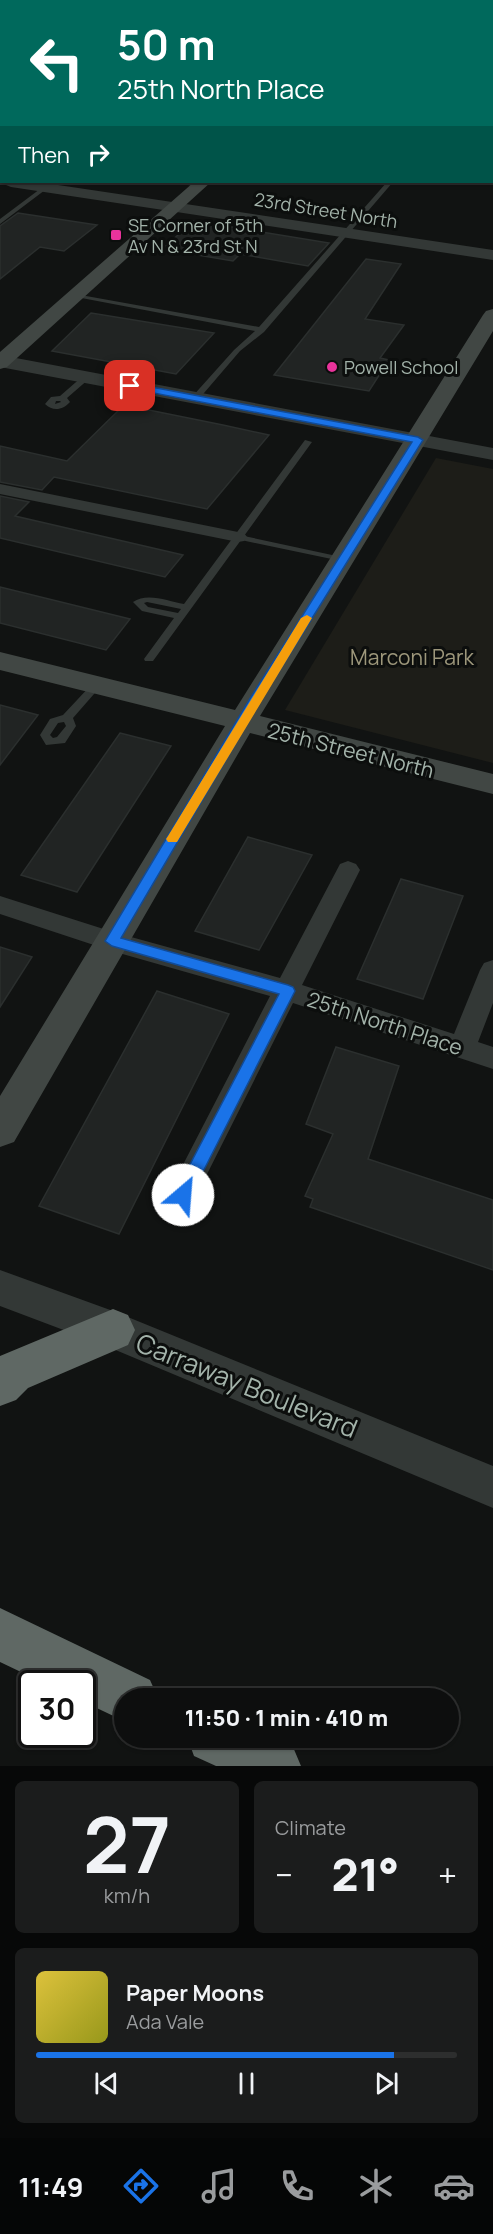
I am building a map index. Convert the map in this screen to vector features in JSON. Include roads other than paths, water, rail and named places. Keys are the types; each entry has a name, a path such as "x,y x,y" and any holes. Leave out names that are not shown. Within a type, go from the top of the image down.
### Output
{"highway":[{"path":"0,1384 12,1373 113,1330"},
{"path":"1,1633 114,1689"},
{"path":"236,1748 274,1766"}],"main road":[{"path":"0,362 201,183"},
{"path":"0,1130 242,723 493,315"},
{"name":"25th Street North","path":"0,661 493,784"}],"street":[{"name":"23rd Street North","path":"22,183 493,255"},
{"path":"0,362 493,454"},
{"path":"0,489 238,537"},
{"path":"183,1195 348,870"},
{"name":"25th North Place","path":"0,905 112,941 288,991 493,1058"},
{"path":"462,1048 493,970"},
{"name":"Carraway Boulevard","path":"0,1288 113,1330 493,1487"}],"lane":[{"path":"195,398 238,351 261,330 389,183"},
{"path":"0,222 54,186"},
{"path":"75,296 261,330"},
{"path":"62,398 86,378"},
{"path":"149,659 308,442"},
{"path":"238,537 343,560"},
{"path":"67,717 96,686"}],"place":[{"name":"SE Corner of 5th Av N & 23rd St N","path":"116,235"},
{"name":"Powell School","path":"332,367"}],"park label":[{"name":"Marconi Park","path":"412,657"}]}
